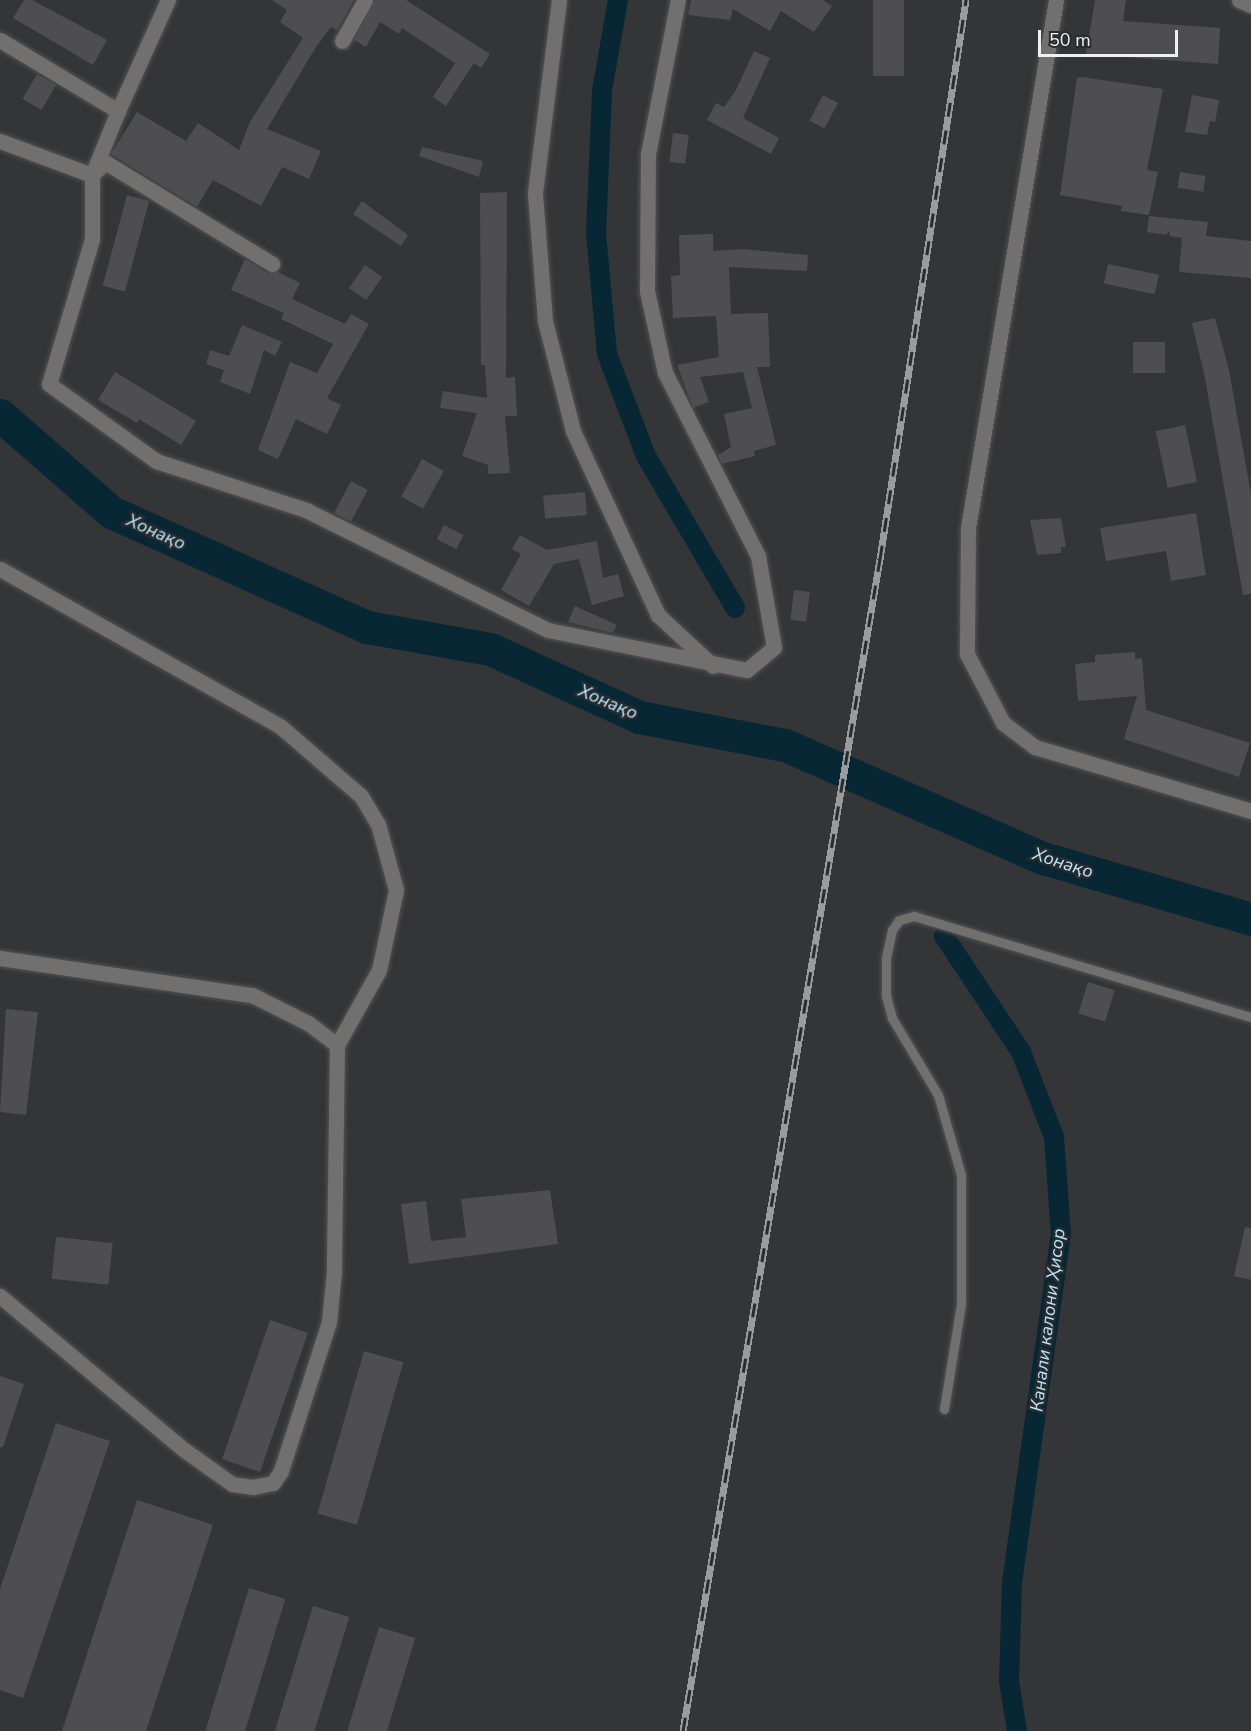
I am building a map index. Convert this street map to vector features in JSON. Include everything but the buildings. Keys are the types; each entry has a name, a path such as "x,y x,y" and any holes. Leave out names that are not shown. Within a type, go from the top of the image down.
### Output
{"street":[{"path":"342,41 365,0"},
{"path":"559,0 535,194 544,321 573,431 658,615 713,666"},
{"path":"162,2 92,175 92,239 49,384 156,461 306,510 548,630 713,666 747,670 774,647 758,556 665,373 646,291 648,153 678,0"},
{"path":"1056,0 968,528 967,654 1004,723 1035,747 1251,811"},
{"path":"1239,0 1251,5"},
{"path":"0,40 118,111"},
{"path":"0,141 92,175"},
{"path":"92,175 105,162 272,264"},
{"path":"0,569 281,727 361,796 378,824 396,890 380,970 337,1045 334,1271 329,1322 281,1471 273,1483 253,1487 232,1484 183,1449 0,1296"},
{"path":"0,958 252,995 308,1023 337,1045"}],"lane":[{"path":"944,1409 961,1304 961,1175 938,1095 892,1018 886,995 886,958 892,930 899,920 914,916 1251,1017"}],"waterway":[{"name":"Канали калони Ҳисор","path":"618,0 602,91 596,233 607,354 646,456 735,608"},
{"name":"Хонақо","path":"0,415 111,512 367,627 490,649 639,717 785,745 1043,858 1251,919"},
{"name":"Канали калони Ҳисор","path":"944,936 1021,1052 1054,1137 1061,1234 1012,1581 1009,1681 1017,1731"}],"railway":[{"path":"683,1731 880,559 966,0"}]}
